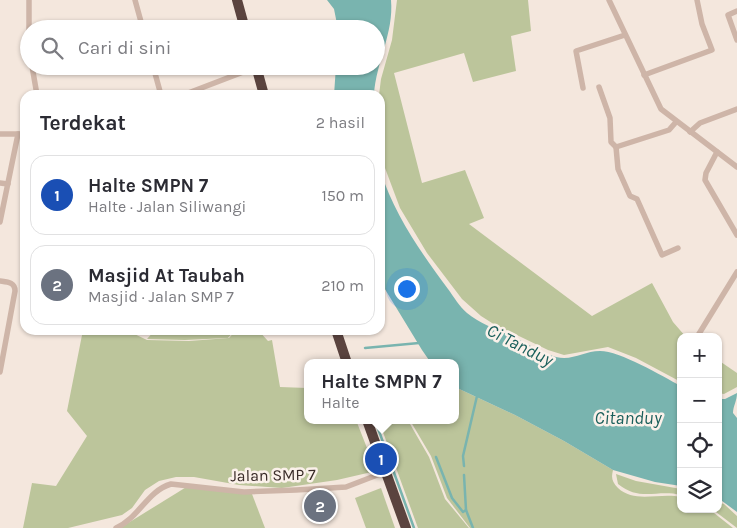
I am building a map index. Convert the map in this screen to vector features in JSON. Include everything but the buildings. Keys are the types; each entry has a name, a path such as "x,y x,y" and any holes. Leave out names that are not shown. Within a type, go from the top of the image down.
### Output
{"highway":[{"path":"237,0 243,20"},
{"path":"258,75 263,90"},
{"path":"338,335 346,359"},
{"path":"368,424 406,528"}],"street":[{"path":"29,0 29,20"},
{"path":"135,0 141,20"},
{"path":"609,0 661,109 737,167"},
{"path":"644,75 712,50 702,24 697,0"},
{"path":"737,11 728,14 737,40"},
{"path":"583,88 576,51 625,35"},
{"path":"34,75 36,90"},
{"path":"155,75 160,90"},
{"path":"196,90 233,75"},
{"path":"599,87 610,118 611,142 616,147 618,169 630,196 637,199 662,255 678,248"},
{"path":"690,132 700,123 737,109"},
{"path":"616,147 668,130 676,122"},
{"path":"0,134 18,134 0,219"},
{"path":"716,152 706,172 705,180 737,235"},
{"path":"0,183 8,184"},
{"path":"699,333 737,272"},
{"path":"0,281 12,283 16,291 0,372"},
{"name":"Jalan SMP 7","path":"116,528 131,519 154,494 164,486 171,484 244,492 296,490 346,487 385,472"}],"green space":[{"path":"397,0 528,0 531,31 511,36 516,71 473,82 464,53 394,73 422,183 465,170 484,218 469,224 592,316 652,283 673,322 683,333 677,333 677,380 636,358 608,347 564,355 548,350 492,323 462,299 427,253 400,208 385,168 385,90 380,90 382,75 385,75 385,65 392,40"},
{"path":"82,335 136,335 147,340 189,341 229,338 232,335 263,335 268,341 272,340 280,387 304,388 304,424 358,424 376,471 337,480 282,488 239,485 194,477 176,477 159,481 145,490 132,508 122,515 68,528 23,528 32,483 56,486 87,436 67,411"},
{"path":"151,335 231,335 228,338 147,339"},
{"path":"722,363 737,373 737,387 722,394"},
{"path":"459,389 515,415 613,470 613,482 625,493 640,497 677,496 677,513 714,513 733,528 470,528 447,498 431,456 412,424 459,424"},
{"path":"380,424 410,424 429,457 445,499 469,528 418,528"},
{"path":"616,474 636,481 677,488 677,495 641,494 618,484"},
{"path":"188,486 252,494 265,528 120,528"},
{"path":"381,488 395,528 366,528 355,498"},
{"path":"722,503 737,516 737,528 717,513 722,513"}],"water":[{"path":"327,0 391,0 390,24 385,44 385,20 336,20 334,9"},
{"path":"335,75 377,75 374,90 334,90"},
{"name":"Citanduy","path":"385,184 409,233 457,301 472,317 483,324 556,357 568,358 594,351 608,352 641,365 677,384 677,485 655,482 613,470 515,415 459,389 459,359 428,359 385,289"},
{"path":"737,393 733,413 737,418 737,512 722,501 722,399"}],"waterway":[{"path":"365,348 419,343"},
{"path":"464,466 463,456 477,396"},
{"path":"376,424 414,528"},
{"path":"436,457 452,498 463,512 466,510"},
{"path":"464,475 466,510 473,528"}],"place":[{"name":"Halte SMPN 7","path":"381,459"},
{"name":"Masjid At Taubah","path":"320,506"}],"water label":[{"name":"Ci Tanduy","path":"520,345"}]}
